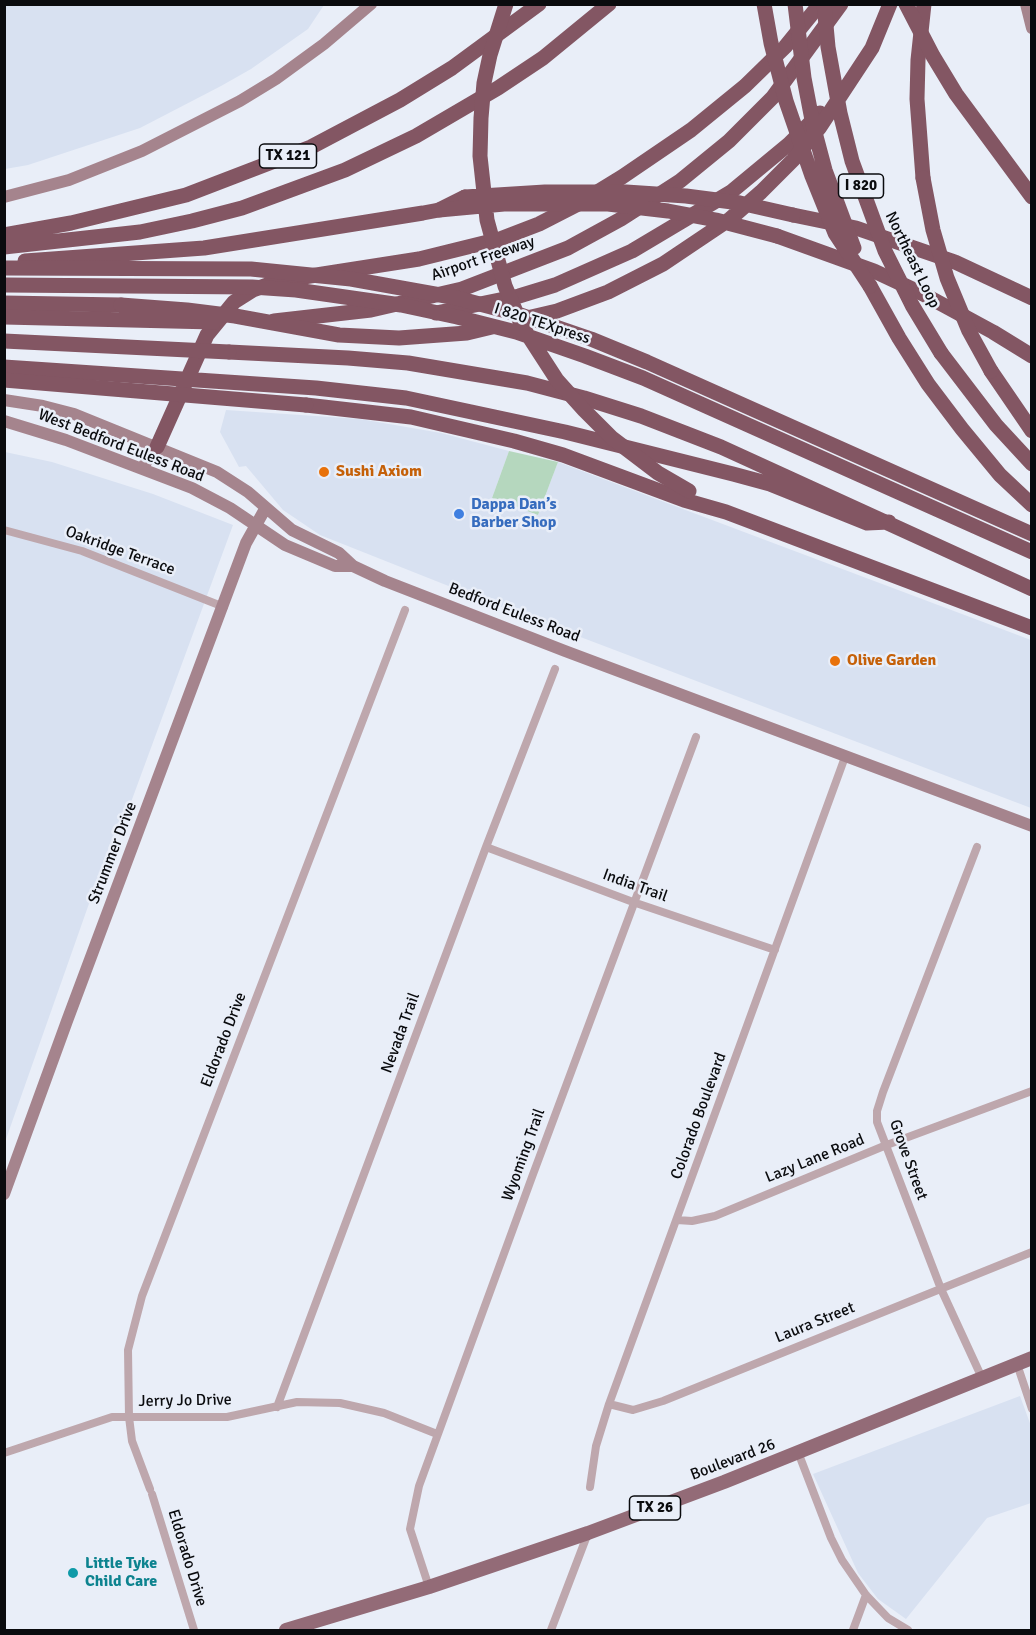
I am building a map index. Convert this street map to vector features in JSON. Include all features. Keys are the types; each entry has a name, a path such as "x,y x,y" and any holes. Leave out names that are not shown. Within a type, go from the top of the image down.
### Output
{"highway":[{"path":"506,4 484,83 480,156 487,220 496,258 522,326 557,380 612,438 658,473 726,512"},
{"name":"TX 121","path":"4,235 71,223 186,195 310,147 400,100 452,68 539,4"},
{"path":"4,247 140,232 192,221 252,204 345,170 416,136 498,88 543,58 609,4"},
{"path":"764,4 786,101 812,176 835,233 870,286"},
{"name":"I 820","path":"795,4 802,68 813,125 825,170 849,238 870,286 928,384 1000,474 1032,505"},
{"path":"157,447 207,335 234,302 253,290 278,281 419,259 500,239 529,228 578,204 654,157 745,86 784,48 822,4"},
{"name":"Northeast Loop","path":"822,4 836,91 852,161 885,251 912,305 941,353 996,425 1032,464"},
{"name":"Airport Freeway","path":"4,318 241,324 371,310 462,289 509,273 568,248 621,219 670,187 729,141 772,97 841,4"},
{"path":"371,310 434,313 519,296 555,285 595,268 679,225 731,192 811,124 870,47 892,4"},
{"path":"4,303 121,305 187,310 235,316 339,335 399,338 468,333 557,311 608,292 663,264 730,219 761,192 793,160 820,127 872,48 892,4"},
{"path":"906,4 956,94 1032,197"},
{"path":"924,4 918,60 917,99 923,178 933,230 947,278 969,331 991,371 1032,431"},
{"path":"439,210 465,197 533,192 626,192 740,203 856,228 955,262 1032,298"},
{"path":"4,261 46,261 204,248 439,210 504,204 608,204 668,211 716,220 777,236 874,270 993,332 1032,356"},
{"name":"I 820 TEXpress","path":"4,268 263,270 351,279 457,298 541,322 638,358 1032,534"},
{"name":"I 820 TEXpress","path":"4,285 241,287 296,290 391,303 516,332 643,378 1032,552"},
{"path":"4,341 348,358 408,363 527,383 641,416 721,447 1032,589"},
{"path":"4,366 316,388 406,398 480,412 733,474 770,484 867,523 889,522"},
{"path":"4,380 306,405 411,417 514,441 563,455 684,500 726,512 1032,628"}],"main road":[{"path":"4,197 69,180 142,151 240,101 276,79 324,44 371,4"},
{"path":"1026,4 1032,28"},
{"name":"Bedford Euless Road","path":"4,400 74,414 217,472 248,492 292,530 339,554 352,567 565,651 1032,826"},
{"name":"West Bedford Euless Road","path":"4,421 33,429 192,488 302,553 335,566 352,567"},
{"path":"4,427 33,429"},
{"path":"142,468 157,447"},
{"name":"Strummer Drive","path":"4,1194 246,543 265,509"},
{"name":"Boulevard 26","path":"286,1630 429,1587 588,1533 1032,1359"}],"street":[{"name":"Oakridge Terrace","path":"4,530 82,551 224,607"},
{"name":"Eldorado Drive","path":"194,1630 151,1491 132,1441 129,1417 128,1350 142,1296 405,610"},
{"name":"Nevada Trail","path":"277,1407 486,847 555,669"},
{"name":"Wyoming Trail","path":"429,1587 410,1529 419,1486 633,902 696,737"},
{"name":"Colorado Boulevard","path":"590,1486 596,1446 609,1404 845,757"},
{"name":"India Trail","path":"486,847 633,902 775,950"},
{"name":"Grove Street","path":"977,847 880,1102 877,1122 941,1289 982,1378"},
{"name":"Lazy Lane Road","path":"677,1220 692,1221 715,1216 885,1146 1032,1090"},
{"name":"Laura Street","path":"609,1404 633,1410 663,1401 1032,1252"},
{"path":"1017,1365 1032,1409"},
{"name":"Jerry Jo Drive","path":"4,1453 112,1417 227,1417 297,1402 340,1403 384,1413 437,1434"},
{"path":"798,1452 831,1538 842,1560 866,1595 888,1618 908,1630"},
{"path":"551,1630 588,1533"},
{"path":"853,1630 866,1595"}],"shaded area":[{"path":"5,4 324,5 308,29 251,69 140,128 28,165 5,169"},
{"path":"226,410 360,419 441,433 509,451 492,498 538,515 558,462 1031,640 1031,808 504,608 320,535 283,510 246,466 239,467 220,432"},
{"path":"5,452 52,462 153,494 233,525 127,813 120,821 110,844 5,1142"},
{"path":"1020,1396 1031,1426 1031,1503 987,1518 906,1619 878,1599 858,1573 813,1474"}],"green space":[{"path":"509,451 558,462 538,515 492,498"}],"place":[{"name":"Sushi Axiom","path":"324,472"},
{"name":"Dappa Dan’s Barber Shop","path":"459,514"},
{"name":"Olive Garden","path":"835,661"},
{"name":"Little Tyke Child Care","path":"73,1573"}]}
